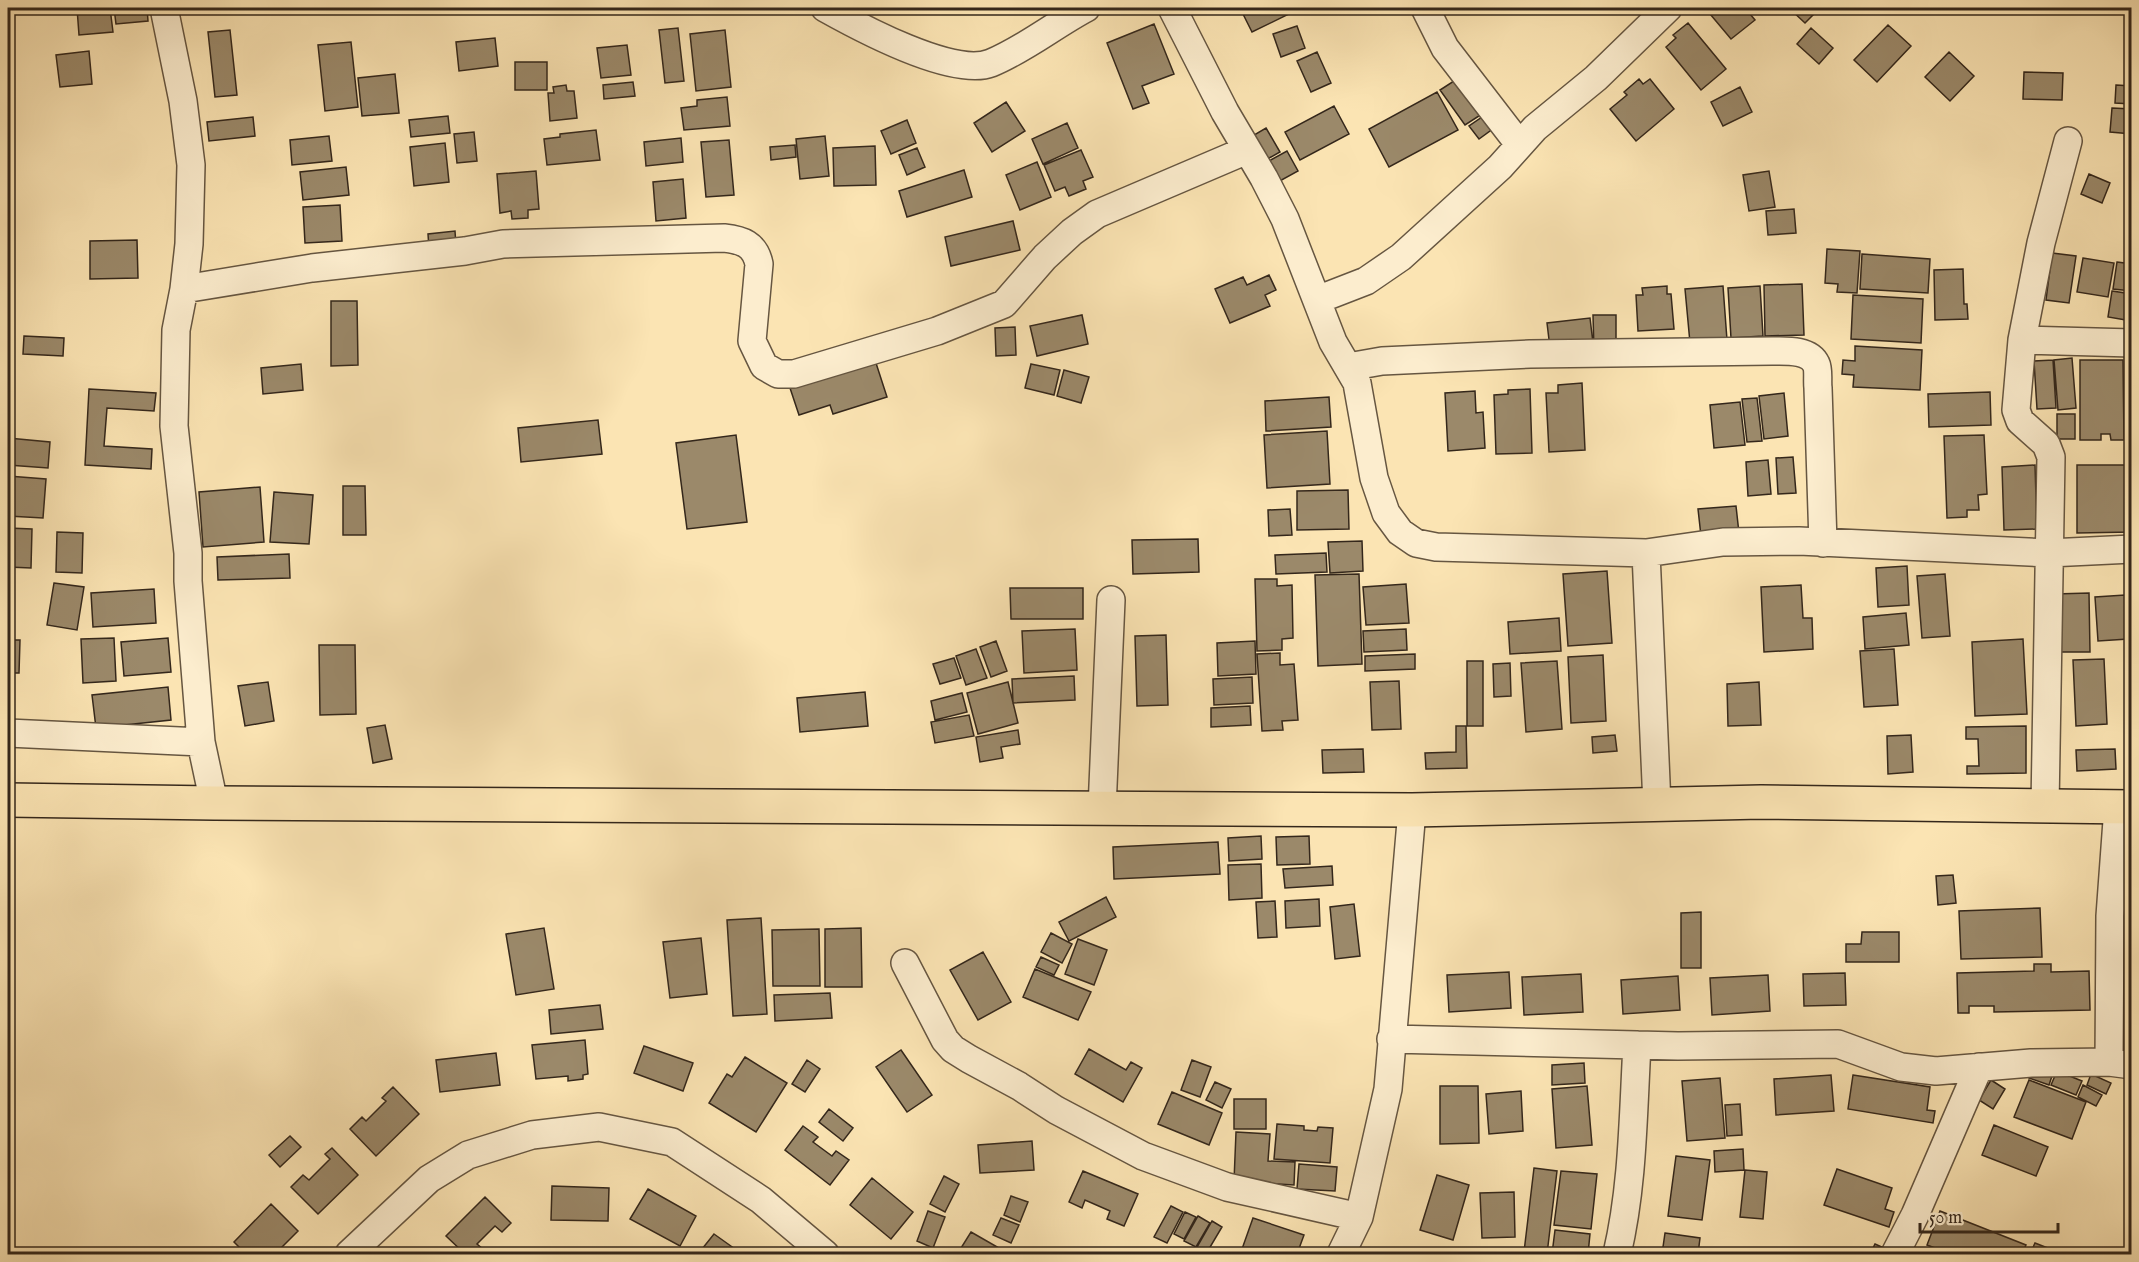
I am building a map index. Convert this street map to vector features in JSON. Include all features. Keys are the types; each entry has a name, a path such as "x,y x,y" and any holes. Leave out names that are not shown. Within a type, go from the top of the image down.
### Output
{"main road":[{"path":"8,800 1412,810 1761,802 2125,807"}],"street":[{"path":"164,8 183,101 191,165 189,244 176,330 174,426 188,554 189,598 201,742 214,803"},
{"path":"825,8 856,25 940,61 965,66 989,64 1041,37 1086,8"},
{"path":"1172,8 1225,112 1285,219 1333,342 1357,383 1374,478 1386,513 1400,532 1416,543 1436,547 1646,553 1723,542 1823,543 2049,553 2132,549"},
{"path":"1425,8 1445,48 1519,144"},
{"path":"1317,300 1366,281 1401,257 1500,167 1535,128 1596,78 1668,8"},
{"path":"2045,806 2051,457 2046,444 2020,421 2016,410 2022,340 2041,243 2068,141"},
{"path":"184,289 312,268 465,251 503,244 736,239 748,245 757,254 759,264 752,341 764,366 778,374 794,374 937,331 997,307 1012,296 1072,232 1097,214 1247,150"},
{"path":"2022,340 2132,343"},
{"path":"1348,367 1382,361 1530,354 1794,351 1809,356 1816,364 1818,388 1823,543"},
{"path":"1646,553 1656,805"},
{"path":"1102,808 1110,600"},
{"path":"8,733 201,742"},
{"path":"1391,1039 1637,1045 1838,1044 1901,1067 1936,1071 2031,1063 2120,1064 2110,916 2125,807"},
{"path":"1341,1254 1359,1217 1388,1089 1412,810"},
{"path":"905,963 945,1040 953,1050 1019,1086 1056,1110 1143,1156 1227,1187 1359,1217"},
{"path":"1617,1254 1622,1234 1631,1159 1637,1045"},
{"path":"1895,1254 1979,1067"},
{"path":"349,1254 429,1179 468,1155 532,1136 599,1127 672,1142 761,1200 825,1254"}],"building":[{"path":"77,8 110,8 113,32 79,35"},
{"path":"114,8 147,8 148,21 116,24"},
{"path":"1240,8 1288,8 1291,13 1252,32"},
{"path":"1705,8 1745,8 1755,20 1731,39"},
{"path":"1789,8 1820,8 1805,23"},
{"path":"1688,23 1726,69 1701,90 1666,47 1676,38 1673,35"},
{"path":"1154,24 1174,74 1142,86 1149,103 1133,109 1107,43"},
{"path":"1888,25 1911,46 1877,82 1854,60"},
{"path":"1297,26 1305,48 1281,57 1273,34"},
{"path":"678,28 684,81 665,83 659,30"},
{"path":"1811,28 1833,48 1819,64 1797,44"},
{"path":"230,30 237,95 215,97 208,32"},
{"path":"725,30 731,87 696,91 690,34"},
{"path":"495,38 498,66 459,71 456,42"},
{"path":"351,42 358,107 325,111 318,45"},
{"path":"627,45 631,75 601,78 597,48"},
{"path":"89,51 92,84 60,87 56,55"},
{"path":"1317,52 1331,83 1311,92 1297,61"},
{"path":"1949,52 1974,76 1950,101 1925,77"},
{"path":"515,62 547,62 547,90 515,90"},
{"path":"2024,72 2063,73 2062,100 2023,99"},
{"path":"395,74 399,113 362,116 358,78"},
{"path":"1457,79 1482,114 1465,125 1440,90"},
{"path":"1639,79 1643,84 1650,79 1674,109 1636,141 1610,109 1627,95 1624,92"},
{"path":"633,82 635,96 604,99 603,85"},
{"path":"566,85 567,91 574,91 577,118 550,121 548,93 554,93 553,87"},
{"path":"2116,85 2132,86 2132,104 2115,103"},
{"path":"1740,87 1752,112 1723,126 1711,102"},
{"path":"1437,92 1458,130 1389,167 1369,129"},
{"path":"727,97 730,126 684,130 681,108 697,106 697,100"},
{"path":"1006,102 1025,131 992,152 974,123"},
{"path":"1334,106 1349,134 1300,160 1285,132"},
{"path":"2112,108 2132,109 2132,134 2110,132"},
{"path":"1485,115 1494,128 1479,139 1469,126"},
{"path":"448,116 450,133 411,137 409,120"},
{"path":"253,117 255,136 209,141 207,122"},
{"path":"907,120 916,143 891,154 881,131"},
{"path":"1067,123 1078,148 1043,164 1032,139"},
{"path":"1266,128 1280,152 1262,162 1249,138"},
{"path":"596,130 600,160 547,165 544,139 560,137 560,134"},
{"path":"474,132 477,161 457,163 454,134"},
{"path":"329,136 332,161 292,165 290,140"},
{"path":"825,136 829,176 800,179 796,139"},
{"path":"681,138 683,162 646,166 644,142"},
{"path":"729,140 734,195 706,197 701,142"},
{"path":"445,143 449,182 414,186 410,147"},
{"path":"795,145 796,157 771,160 770,147"},
{"path":"875,146 876,185 834,186 833,148"},
{"path":"917,148 925,167 907,175 899,155"},
{"path":"1081,150 1093,177 1083,181 1086,189 1069,196 1065,187 1055,191 1044,165"},
{"path":"1287,151 1298,171 1278,182 1267,162"},
{"path":"1037,162 1051,197 1020,210 1006,175"},
{"path":"346,167 349,195 303,200 300,172"},
{"path":"964,170 972,197 907,217 899,191"},
{"path":"536,171 539,209 528,210 528,218 512,219 511,211 500,213 497,174"},
{"path":"1769,171 1775,207 1749,211 1743,175"},
{"path":"2089,174 2110,183 2102,203 2081,194"},
{"path":"683,179 686,218 656,221 653,182"},
{"path":"340,205 342,241 305,243 303,207"},
{"path":"1794,209 1796,233 1768,235 1766,211"},
{"path":"1013,221 1020,250 951,266 945,237"},
{"path":"455,231 456,246 429,249 428,234"},
{"path":"137,240 138,278 90,279 90,241"},
{"path":"1827,249 1860,251 1857,293 1837,292 1838,284 1825,283"},
{"path":"2052,253 2076,256 2069,303 2046,300"},
{"path":"1862,254 1930,259 1928,293 1860,289"},
{"path":"2083,258 2114,263 2108,297 2077,292"},
{"path":"2117,262 2132,264 2132,291 2113,289"},
{"path":"1963,269 1964,304 1967,304 1968,319 1935,320 1934,270"},
{"path":"1269,275 1276,290 1265,295 1270,306 1230,323 1215,289 1243,277 1247,285"},
{"path":"1802,284 1804,335 1765,336 1764,285"},
{"path":"1667,286 1667,294 1671,294 1674,329 1638,331 1636,295 1643,295 1642,288"},
{"path":"1723,286 1727,340 1690,343 1685,289"},
{"path":"1760,286 1763,336 1731,338 1728,288"},
{"path":"2112,291 2132,294 2132,321 2108,317"},
{"path":"1853,295 1923,299 1921,343 1851,339"},
{"path":"331,301 357,301 358,365 331,366"},
{"path":"1082,315 1088,344 1037,356 1030,326"},
{"path":"1593,315 1616,315 1616,350 1594,350"},
{"path":"1590,318 1593,343 1550,348 1547,323"},
{"path":"1015,327 1016,355 996,356 995,328"},
{"path":"24,336 64,338 63,356 23,354"},
{"path":"1855,346 1922,350 1920,390 1853,387 1854,375 1842,374 1843,360 1855,361"},
{"path":"2072,358 2076,408 2058,410 2054,360"},
{"path":"875,360 887,397 833,414 830,405 799,415 790,388"},
{"path":"2053,360 2056,408 2037,409 2034,361"},
{"path":"2080,360 2123,360 2124,440 2111,440 2110,434 2101,434 2101,440 2080,440"},
{"path":"301,364 303,390 263,394 261,368"},
{"path":"1031,364 1060,370 1054,395 1025,388"},
{"path":"1064,370 1089,377 1081,403 1057,396"},
{"path":"1582,383 1585,450 1549,452 1546,393 1558,393 1558,385"},
{"path":"89,389 156,393 154,411 107,408 104,446 152,449 151,469 85,465"},
{"path":"1530,389 1532,453 1496,454 1494,395 1508,394 1508,390"},
{"path":"1475,391 1476,413 1483,412 1485,448 1448,451 1445,393"},
{"path":"1990,392 1991,425 1929,427 1928,394"},
{"path":"1784,393 1788,436 1764,439 1759,396"},
{"path":"1329,397 1331,427 1266,431 1265,401"},
{"path":"1757,398 1762,441 1747,442 1742,399"},
{"path":"1740,402 1745,445 1714,448 1710,405"},
{"path":"2057,414 2075,414 2075,439 2057,439"},
{"path":"598,420 602,454 521,462 518,428"},
{"path":"1327,431 1330,484 1267,488 1264,435"},
{"path":"736,435 747,522 687,529 676,443"},
{"path":"1984,435 1987,494 1978,495 1979,510 1967,510 1967,517 1947,518 1944,436"},
{"path":"8,438 50,442 48,468 8,465"},
{"path":"1793,457 1796,493 1778,494 1776,458"},
{"path":"1768,460 1771,494 1748,496 1746,462"},
{"path":"2035,465 2037,529 2004,530 2002,467"},
{"path":"2077,465 2132,465 2132,532 2077,533"},
{"path":"8,476 46,479 43,518 8,516"},
{"path":"343,486 365,486 366,535 343,535"},
{"path":"260,487 264,542 203,547 199,492"},
{"path":"1348,490 1349,529 1297,530 1297,491"},
{"path":"274,492 313,495 309,544 270,542"},
{"path":"1736,506 1739,533 1701,536 1698,509"},
{"path":"1290,509 1292,535 1269,536 1268,510"},
{"path":"8,528 32,529 31,568 8,567"},
{"path":"57,532 83,533 82,573 56,572"},
{"path":"1198,539 1199,572 1133,574 1132,540"},
{"path":"1362,541 1363,571 1330,573 1328,542"},
{"path":"1326,553 1327,572 1276,574 1275,555"},
{"path":"289,554 290,578 218,580 217,557"},
{"path":"1907,566 1909,605 1878,607 1876,568"},
{"path":"1607,571 1612,643 1568,646 1563,574"},
{"path":"1359,574 1362,664 1318,666 1315,575"},
{"path":"1945,574 1950,636 1922,638 1917,576"},
{"path":"1255,579 1277,579 1277,586 1292,585 1293,638 1282,639 1282,650 1257,651"},
{"path":"54,583 84,587 77,630 47,625"},
{"path":"1406,584 1409,623 1366,625 1363,587"},
{"path":"1801,585 1803,618 1812,618 1813,649 1764,652 1761,587"},
{"path":"1010,588 1083,588 1083,619 1011,619"},
{"path":"154,589 156,623 93,627 91,593"},
{"path":"2089,593 2090,652 2055,652 2055,594"},
{"path":"2125,595 2128,639 2098,641 2095,597"},
{"path":"1906,613 1909,645 1865,649 1863,617"},
{"path":"1559,618 1561,651 1510,654 1508,622"},
{"path":"1075,629 1077,670 1024,673 1022,631"},
{"path":"1406,629 1407,650 1364,652 1363,631"},
{"path":"1166,635 1168,705 1137,706 1135,636"},
{"path":"114,638 116,681 83,683 81,639"},
{"path":"168,638 171,672 124,676 121,642"},
{"path":"2023,639 2027,714 1975,716 1972,642"},
{"path":"8,640 20,640 19,673 8,673"},
{"path":"996,641 1007,671 991,677 980,647"},
{"path":"1255,641 1256,674 1218,676 1217,643"},
{"path":"319,645 355,645 356,714 320,715"},
{"path":"976,649 987,678 966,685 956,656"},
{"path":"1894,649 1898,705 1864,707 1860,651"},
{"path":"1280,653 1280,665 1294,664 1298,720 1282,721 1283,730 1262,731 1257,654"},
{"path":"1415,654 1415,669 1365,671 1365,656"},
{"path":"1603,655 1606,721 1571,723 1568,657"},
{"path":"954,658 961,678 940,684 933,664"},
{"path":"2104,659 2107,724 2076,726 2073,660"},
{"path":"1467,661 1483,661 1483,726 1467,726"},
{"path":"1557,661 1562,729 1526,732 1521,663"},
{"path":"1510,663 1511,696 1494,697 1493,664"},
{"path":"1074,676 1075,700 1013,703 1012,679"},
{"path":"1252,677 1253,703 1214,705 1213,679"},
{"path":"1399,681 1401,729 1372,730 1370,682"},
{"path":"268,682 274,721 245,726 238,686"},
{"path":"1008,682 1018,723 978,734 967,693"},
{"path":"1759,682 1761,725 1728,726 1727,684"},
{"path":"168,687 171,720 96,728 92,695"},
{"path":"865,692 868,726 800,732 797,698"},
{"path":"962,693 967,712 935,720 931,701"},
{"path":"1250,706 1251,725 1211,727 1211,708"},
{"path":"969,715 974,736 935,743 931,722"},
{"path":"385,725 392,759 373,763 367,728"},
{"path":"1456,726 1466,726 1467,768 1426,769 1425,753 1456,752"},
{"path":"2026,726 2026,773 1967,774 1967,766 1979,766 1978,739 1966,739 1966,727"},
{"path":"1018,730 1020,744 1001,747 1003,758 980,762 976,737"},
{"path":"1615,735 1617,751 1593,753 1592,737"},
{"path":"1911,735 1913,772 1888,774 1887,736"},
{"path":"1363,749 1364,772 1323,773 1322,750"},
{"path":"2115,749 2116,769 2077,771 2076,750"},
{"path":"1261,836 1262,859 1229,861 1228,838"},
{"path":"1309,836 1310,864 1277,865 1276,837"},
{"path":"1218,842 1220,874 1114,879 1113,847"},
{"path":"1261,864 1262,898 1229,900 1228,865"},
{"path":"1332,866 1333,885 1285,888 1283,869"},
{"path":"1953,875 1956,903 1938,905 1936,876"},
{"path":"1106,897 1116,917 1069,941 1059,922"},
{"path":"1319,899 1320,926 1286,928 1285,901"},
{"path":"1275,901 1277,937 1258,938 1256,902"},
{"path":"1354,904 1360,956 1335,959 1330,907"},
{"path":"2040,908 2042,957 1961,959 1959,911"},
{"path":"1701,912 1701,968 1681,968 1681,913"},
{"path":"761,918 767,1014 733,1016 727,920"},
{"path":"544,928 554,989 516,995 506,934"},
{"path":"861,928 862,987 825,987 825,929"},
{"path":"819,929 820,986 773,986 772,930"},
{"path":"1862,932 1899,932 1899,962 1846,962 1846,944 1861,944"},
{"path":"1051,933 1072,944 1062,963 1041,952"},
{"path":"701,938 707,994 670,998 663,942"},
{"path":"1078,939 1107,950 1094,985 1065,974"},
{"path":"983,952 1011,1002 978,1020 950,970"},
{"path":"1041,957 1059,965 1054,975 1036,967"},
{"path":"2034,964 2051,964 2051,972 2089,971 2090,1010 1994,1012 1994,1006 1969,1006 1969,1013 1958,1013 1957,973 2034,971"},
{"path":"1035,969 1091,992 1078,1020 1023,997"},
{"path":"1509,972 1511,1008 1449,1012 1447,975"},
{"path":"1845,973 1846,1005 1804,1006 1803,974"},
{"path":"1581,974 1583,1012 1524,1015 1522,977"},
{"path":"1768,975 1770,1011 1712,1015 1710,978"},
{"path":"1678,976 1680,1010 1623,1014 1621,980"},
{"path":"830,993 832,1018 775,1021 774,995"},
{"path":"600,1005 603,1029 551,1034 549,1010"},
{"path":"585,1040 588,1074 583,1075 583,1079 568,1081 568,1076 536,1079 532,1045"},
{"path":"644,1046 693,1063 683,1091 634,1073"},
{"path":"1089,1049 1126,1070 1131,1062 1142,1068 1123,1102 1075,1074"},
{"path":"901,1050 932,1095 907,1112 876,1067"},
{"path":"496,1053 500,1085 440,1092 436,1060"},
{"path":"745,1057 787,1083 756,1132 709,1103 727,1074 732,1077"},
{"path":"807,1060 820,1069 805,1092 792,1084"},
{"path":"1192,1060 1211,1067 1200,1097 1181,1090"},
{"path":"1584,1063 1585,1083 1552,1085 1552,1065"},
{"path":"2032,1067 2053,1073 2049,1085 2029,1078"},
{"path":"2057,1071 2082,1081 2076,1095 2051,1085"},
{"path":"2091,1074 2111,1083 2106,1094 2087,1085"},
{"path":"1831,1075 1834,1111 1776,1115 1774,1079"},
{"path":"1853,1075 1930,1087 1927,1110 1935,1111 1933,1123 1848,1109"},
{"path":"1720,1078 1725,1138 1687,1141 1682,1081"},
{"path":"1991,1080 2005,1089 1993,1109 1979,1100"},
{"path":"2029,1080 2086,1102 2072,1139 2014,1117"},
{"path":"1215,1082 1231,1089 1222,1108 1206,1100"},
{"path":"2083,1085 2102,1095 2096,1106 2078,1097"},
{"path":"1440,1086 1478,1086 1479,1143 1440,1144"},
{"path":"1587,1086 1592,1145 1556,1148 1552,1089"},
{"path":"393,1087 419,1114 376,1156 350,1129 362,1117 366,1121 386,1101 382,1098"},
{"path":"1521,1091 1523,1131 1489,1134 1486,1094"},
{"path":"1172,1092 1222,1113 1209,1145 1158,1124"},
{"path":"1234,1099 1266,1099 1266,1129 1234,1129"},
{"path":"1740,1104 1742,1135 1727,1136 1725,1105"},
{"path":"829,1109 853,1128 843,1141 819,1122"},
{"path":"1277,1124 1304,1126 1304,1130 1317,1131 1318,1127 1333,1128 1330,1163 1274,1159"},
{"path":"1994,1125 2048,1147 2036,1176 1982,1155"},
{"path":"803,1126 818,1137 813,1142 832,1156 836,1151 849,1160 830,1185 785,1150"},
{"path":"1236,1132 1270,1134 1268,1161 1295,1162 1294,1185 1234,1181"},
{"path":"290,1136 301,1147 280,1167 269,1155"},
{"path":"1032,1141 1034,1170 980,1173 978,1145"},
{"path":"332,1148 358,1175 318,1214 291,1187 303,1175 309,1180 330,1159 325,1154"},
{"path":"1743,1149 1744,1170 1715,1172 1714,1151"},
{"path":"1676,1156 1710,1160 1702,1220 1668,1216"},
{"path":"1299,1164 1337,1167 1335,1191 1297,1189"},
{"path":"1534,1168 1557,1171 1547,1254 1524,1252"},
{"path":"1837,1169 1892,1188 1885,1209 1894,1212 1889,1227 1824,1205"},
{"path":"1745,1170 1767,1172 1763,1219 1740,1217"},
{"path":"1083,1171 1138,1194 1124,1226 1107,1219 1110,1211 1085,1200 1082,1208 1069,1202"},
{"path":"1561,1171 1597,1174 1591,1229 1554,1225"},
{"path":"1437,1175 1469,1185 1453,1240 1420,1230"},
{"path":"944,1176 959,1184 945,1212 930,1204"},
{"path":"872,1178 913,1212 891,1239 850,1205"},
{"path":"552,1186 609,1188 608,1221 551,1220"},
{"path":"648,1189 696,1216 680,1246 630,1219"},
{"path":"1514,1192 1515,1237 1482,1238 1480,1193"},
{"path":"1011,1196 1028,1202 1020,1222 1004,1215"},
{"path":"485,1197 511,1223 502,1232 495,1226 477,1244 484,1250 479,1254 465,1254 446,1236"},
{"path":"271,1204 298,1231 275,1254 246,1254 234,1242"},
{"path":"1171,1206 1183,1212 1167,1243 1154,1237"},
{"path":"928,1211 945,1217 933,1248 917,1241"},
{"path":"1940,1211 2026,1245 2022,1254 1951,1254 1927,1245"},
{"path":"1185,1212 1196,1217 1184,1239 1174,1234"},
{"path":"1198,1216 1210,1223 1196,1247 1184,1241"},
{"path":"1001,1218 1019,1225 1011,1243 993,1235"},
{"path":"1253,1218 1304,1235 1297,1254 1256,1254 1242,1249"},
{"path":"1212,1221 1222,1227 1206,1254 1196,1249"},
{"path":"1555,1230 1590,1234 1588,1254 1552,1254"},
{"path":"971,1232 999,1248 995,1254 972,1254 961,1248"},
{"path":"1665,1233 1700,1238 1698,1254 1662,1254"},
{"path":"714,1234 742,1254 698,1254"},
{"path":"2035,1243 2063,1254 2030,1254"},
{"path":"1875,1244 1893,1252 1892,1254 1870,1254"}]}
